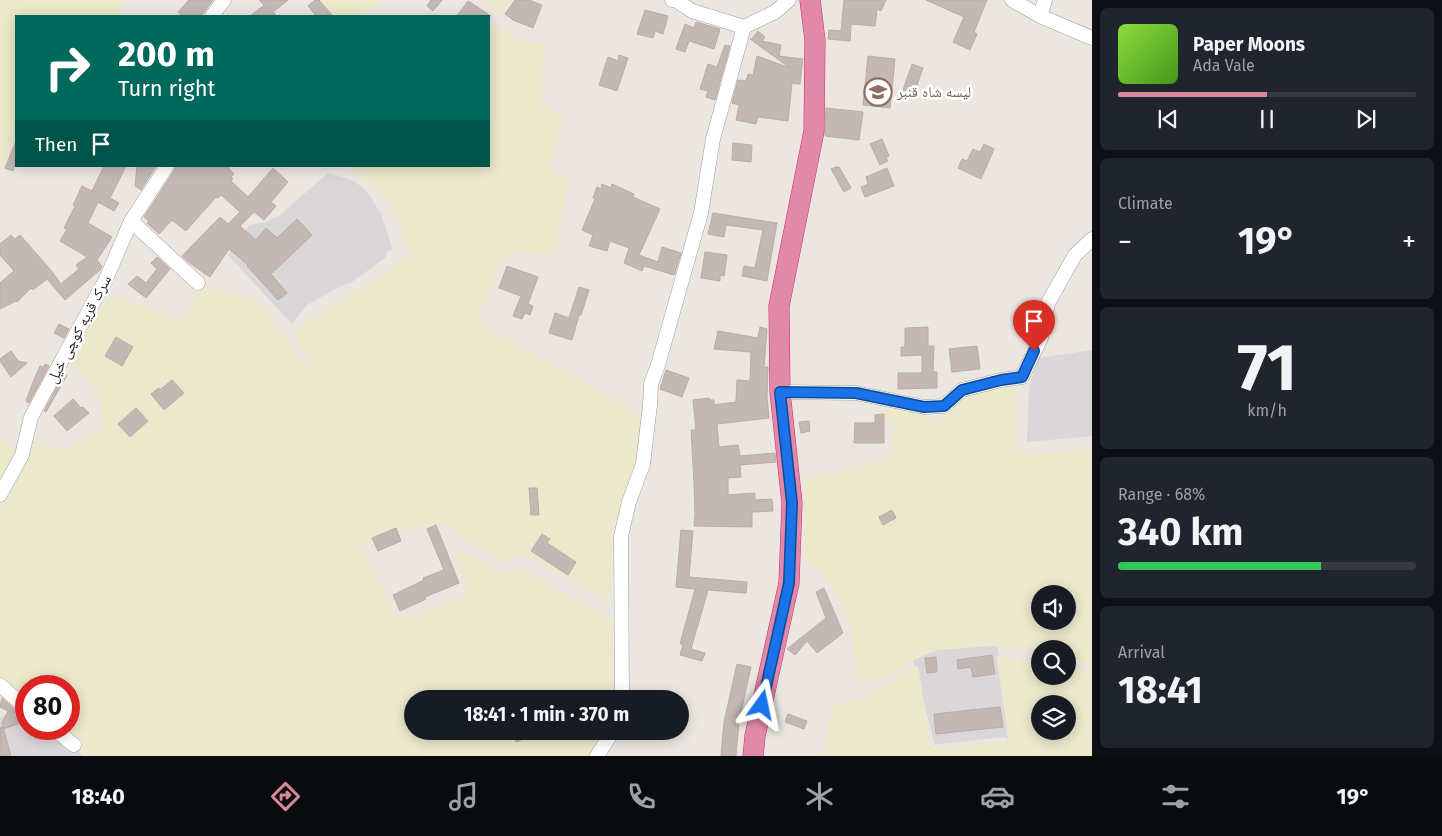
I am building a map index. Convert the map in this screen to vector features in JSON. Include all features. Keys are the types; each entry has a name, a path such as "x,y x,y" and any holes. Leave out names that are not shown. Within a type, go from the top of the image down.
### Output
{"highway":[{"path":"752,756 789,583 792,503 780,392 779,306 814,131 814,40 810,0"}],"street":[{"path":"213,15 224,0"},
{"path":"672,0 695,6 744,27"},
{"path":"622,690 621,536 629,502 643,464 651,384 701,214 713,139 744,27 775,12 789,0"},
{"path":"1012,0 1040,16 1092,38"},
{"path":"1040,16 1045,0"},
{"name":"سرک قریه کوچی خیل","path":"0,495 22,455 31,417 106,279 131,221 165,167"},
{"path":"131,221 198,283"},
{"path":"780,392 856,393 924,407 944,406 962,390 1001,380 1022,377 1041,338 1048,303 1075,255 1092,239"},
{"path":"0,685 15,698"},
{"path":"69,740 74,744"},
{"path":"597,756 607,740"}],"shaded area":[{"path":"0,0 122,0 120,15 15,15 15,135 0,176"},
{"path":"317,0 380,0 364,15 329,15"},
{"path":"482,0 510,0 499,18"},
{"path":"494,24 516,40 545,45 541,103 563,116 550,170 569,180 555,248 561,253 531,254 522,252 505,255 478,316 488,329 645,416 619,532 608,601 525,555 503,562 446,526 432,523 359,547 370,562 399,620 468,595 452,546 459,548 501,572 516,567 615,620 618,690 404,690 404,740 602,740 589,756 88,756 72,740 80,740 80,675 15,675 15,694 0,682 0,512 12,492 36,441 65,450 104,427 98,394 81,373 71,366 88,326 110,294 182,320 202,286 257,300 320,383 293,332 410,256 390,202 349,167 490,167 490,30"},
{"path":"328,173 352,180 366,190 381,214 393,250 387,252 385,258 352,282 307,305 292,324 228,255 249,225 266,222 280,215"},
{"path":"1092,350 1092,436 1027,442 1029,387 1038,358"},
{"path":"1007,386 1015,388 1016,451 1037,455 1092,448 1092,660 1087,664 1076,660 1076,640 1031,640 1031,651 990,646 928,651 885,677 857,685 850,626 830,582 803,557 805,479 891,458 892,426 880,412 890,409 907,410 918,412 936,420 947,414 957,397"},
{"path":"0,437 15,451 0,479"},
{"path":"997,639 1008,740 1003,737 933,745 913,660 953,644"},
{"path":"996,656 1031,662 1031,685 1076,685 1076,670 1089,672 1092,670 1092,756 822,756 834,706 861,699 918,665 931,748 1009,741"},
{"path":"15,716 15,740 64,740 75,747 82,756 0,756 0,717"}],"building":[{"path":"189,0 213,0 202,15 182,15 178,12"},
{"path":"259,0 288,0 273,12 276,15 251,15 264,5"},
{"path":"315,0 319,0 332,15 315,15 308,6"},
{"path":"431,0 442,0 433,11 427,6"},
{"path":"515,0 529,0 542,5 533,28 513,20 505,14"},
{"path":"844,0 886,0 881,11 877,9 875,26 851,24 850,41 828,39 829,30 841,31"},
{"path":"926,0 987,0 974,32 977,34 970,50 953,42 964,17"},
{"path":"468,1 489,15 458,15"},
{"path":"645,10 668,16 663,34 655,31 653,38 637,34"},
{"path":"696,22 720,29 714,49 689,41 685,52 676,49 685,24 694,28"},
{"path":"758,31 765,37 762,41 781,45 779,56 803,59 800,84 792,83 788,121 758,117 756,124 736,120 739,105 732,103 738,80 746,81 748,74 753,75 757,56 790,68 750,39"},
{"path":"725,45 730,46 715,100 706,97 708,91 700,89 708,64 717,67"},
{"path":"619,55 628,58 617,91 599,85 608,57 618,61"},
{"path":"868,56 895,59 890,108 863,105"},
{"path":"912,64 923,68 913,96 902,93"},
{"path":"826,108 863,112 859,140 825,136"},
{"path":"882,139 889,156 886,157 888,161 880,165 870,144"},
{"path":"15,143 15,166 13,171 5,168"},
{"path":"733,143 752,145 751,162 732,160"},
{"path":"984,144 994,149 981,179 958,168 962,159 967,161 973,149 980,152"},
{"path":"104,167 126,167 110,198 119,203 114,211 98,202 88,223 112,237 97,260 102,266 100,270 65,300 47,279 33,290 31,288 17,302 0,309 0,283 14,271 0,255 0,244 11,235 15,239 20,235 61,284 79,269 76,265 87,257 60,241 67,229 64,228 82,186 92,191"},
{"path":"137,167 155,167 141,190 135,186"},
{"path":"176,167 228,167 234,174 231,177 233,179 231,181 248,197 273,168 288,182 271,202 276,206 264,220 254,212 240,226 256,240 266,228 277,238 297,219 312,235 271,274 287,293 278,300 248,265 229,249 210,277 182,256 220,217 228,224 240,212 221,195 218,198 216,197 186,231 172,220 159,234 147,223 149,221 144,217"},
{"path":"839,167 851,188 844,192 831,169"},
{"path":"887,168 894,186 865,197 861,187 868,184 866,177"},
{"path":"602,184 611,188 612,184 634,194 633,197 660,209 639,255 658,262 662,247 681,253 674,275 644,266 642,271 624,263 629,248 610,241 607,251 589,246 593,235 582,230 595,199 593,198 597,187 601,189"},
{"path":"713,213 777,223 767,281 742,276 744,266 755,268 763,230 726,225 724,237 708,234"},
{"path":"705,252 727,255 724,276 720,275 720,281 701,278"},
{"path":"157,257 170,269 146,298 128,284 137,276 146,283 157,269 151,263"},
{"path":"507,266 538,277 528,304 533,306 530,315 525,313 522,319 513,316 521,296 499,288"},
{"path":"579,287 589,290 572,340 549,333 555,313 569,318"},
{"path":"59,324 69,329 64,338 54,333"},
{"path":"760,327 767,329 764,367 768,367 767,397 769,418 717,424 719,447 738,445 740,456 775,453 776,462 740,465 741,477 728,478 728,495 755,493 755,500 772,499 773,511 752,512 752,527 694,526 691,430 696,430 693,400 709,398 714,400 714,405 736,402 737,380 750,381 751,352 714,349 718,331 758,338"},
{"path":"928,327 928,346 934,346 933,372 937,372 937,388 898,389 898,373 922,373 922,355 901,356 901,347 905,347 905,328"},
{"path":"116,337 133,347 122,366 105,356"},
{"path":"977,346 980,369 952,372 949,349"},
{"path":"11,351 18,361 27,363 11,377 0,359"},
{"path":"45,364 49,366 29,403 26,401 33,382 40,366 44,367"},
{"path":"666,370 689,378 682,397 660,389"},
{"path":"64,374 67,375 46,412 44,411"},
{"path":"172,380 184,393 164,410 151,394 159,388 160,390"},
{"path":"73,399 81,408 83,407 89,413 67,431 54,416"},
{"path":"136,408 148,421 130,437 118,424"},
{"path":"884,414 884,443 854,443 855,423 875,423 875,415"},
{"path":"809,421 810,431 801,433 799,422"},
{"path":"529,488 537,488 539,515 531,515"},
{"path":"892,510 896,518 883,525 879,517"},
{"path":"436,525 459,583 425,597 426,599 400,611 393,595 424,580 423,578 444,570 427,529"},
{"path":"396,528 401,541 378,551 372,538"},
{"path":"681,530 693,531 689,577 747,582 746,593 708,590 691,649 705,653 702,661 680,655 683,644 680,644 695,589 676,587"},
{"path":"542,534 550,539 547,543 576,562 568,575 531,551"},
{"path":"824,588 843,633 817,653 807,641 795,655 787,649 826,618 816,592"},
{"path":"992,655 995,674 973,677 971,667 958,669 957,660"},
{"path":"936,657 937,672 927,673 925,658"},
{"path":"737,664 751,667 739,721 736,756 721,756 724,722"},
{"path":"2,698 15,710 15,725 3,729 2,723 8,711 0,707"},
{"path":"1000,707 1003,727 936,734 934,714"},
{"path":"788,714 807,721 804,729 785,722"},
{"path":"3,727 11,756 0,756 0,728"}],"place":[{"name":"لیسه شاه قنبر","path":"878,92"}],"route":[{"path":"762,705 789,583 792,503 780,392 856,393 924,407 944,406 962,390 1001,380 1022,377 1034,351"}]}
